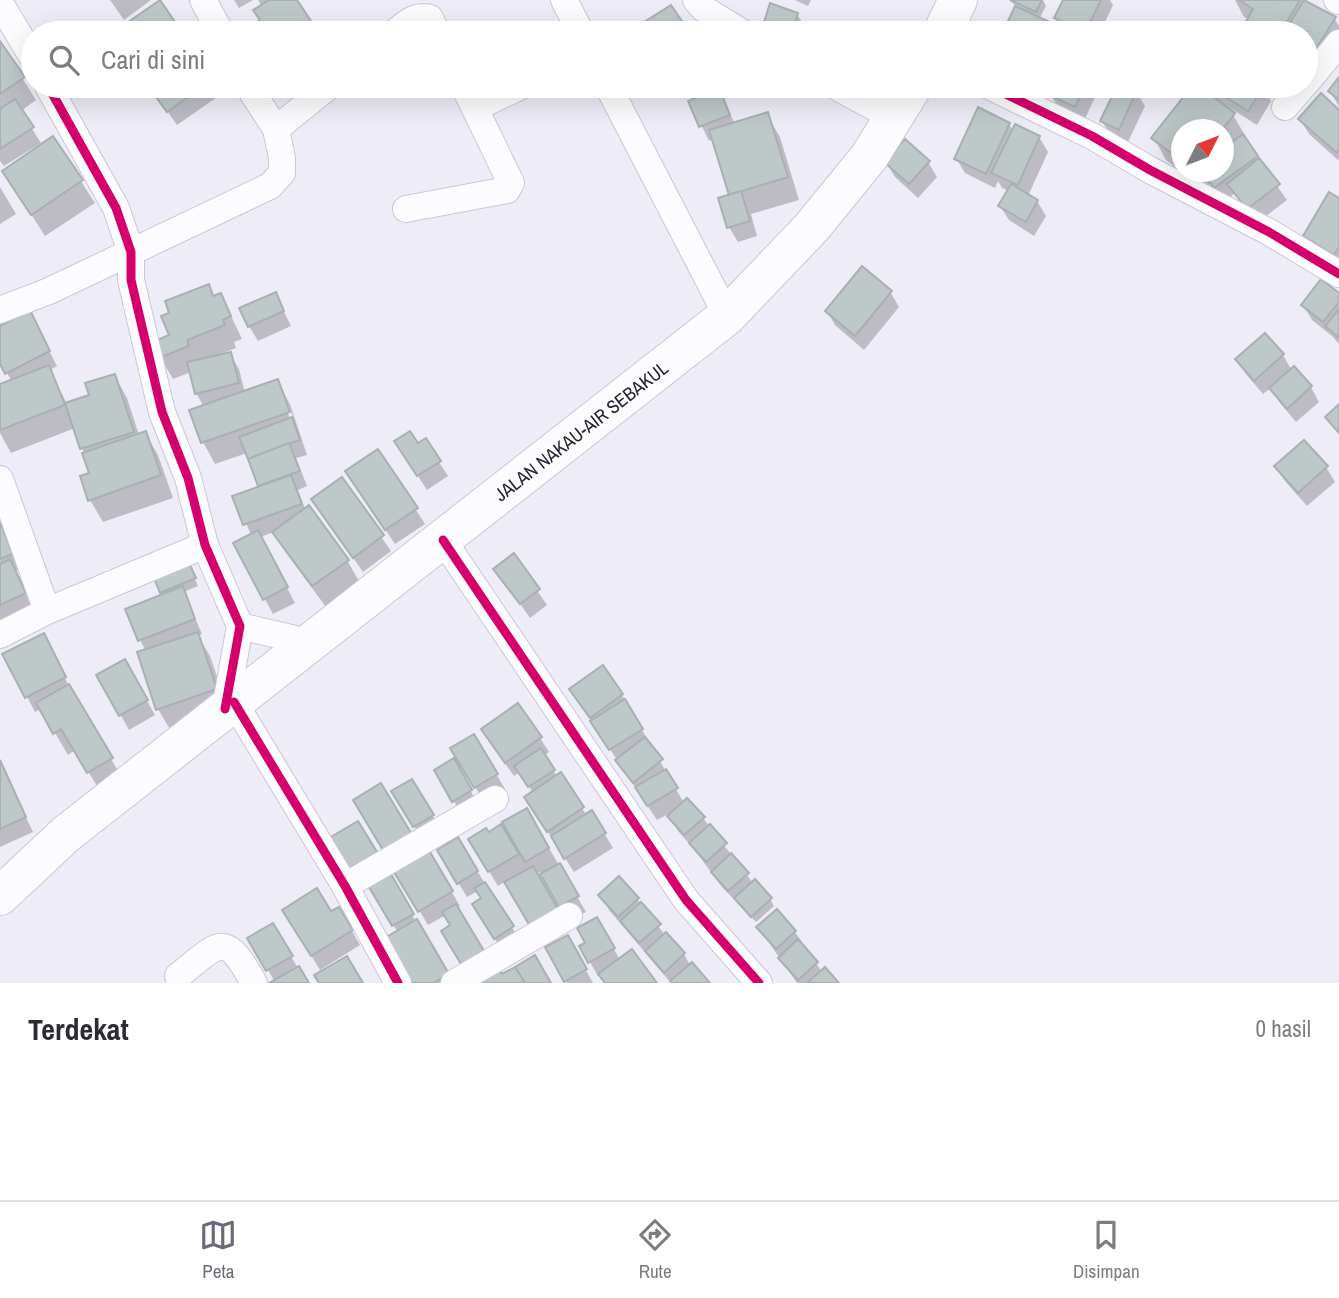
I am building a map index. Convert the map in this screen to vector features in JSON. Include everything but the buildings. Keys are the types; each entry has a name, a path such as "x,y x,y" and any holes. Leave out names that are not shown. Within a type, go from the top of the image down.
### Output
{"highway":[{"path":"948,21 958,0"},
{"name":"JALAN NAKAU-AIR SEBAKUL","path":"0,896 66,834 727,316 812,227 869,157 906,98"}],"street":[{"path":"203,0 214,21"},
{"path":"564,0 575,21"},
{"path":"696,0 704,9 724,21"},
{"path":"0,3 21,38"},
{"path":"408,21 421,16 431,21"},
{"path":"1318,68 1339,43"},
{"path":"55,98 116,208 131,253 131,280 162,412 188,478 205,545 240,626 220,713 345,886 398,983"},
{"path":"0,310 49,291 270,186 282,173 282,158 276,129 256,98"},
{"path":"276,129 314,98"},
{"path":"406,209 507,190 510,187 469,98"},
{"path":"614,98 727,316"},
{"path":"857,98 894,118"},
{"path":"1014,98 1092,136 1150,170 1269,232 1339,274"},
{"path":"1285,107 1292,98"},
{"path":"0,479 47,611"},
{"path":"443,540 679,891 758,983"},
{"path":"0,635 47,611 205,545"},
{"path":"240,626 312,643"},
{"path":"345,886 495,799"},
{"path":"454,983 569,916"},
{"path":"178,976 215,947 223,946 229,947 243,963 254,983"}],"cycle path":[{"path":"55,98 116,208 131,252 131,280 162,412 188,478 205,545 240,626 225,709"},
{"path":"1014,98 1092,136 1150,170 1269,232 1339,274"},
{"path":"443,540 686,900 759,983"},
{"path":"234,702 345,886 398,983"}]}
